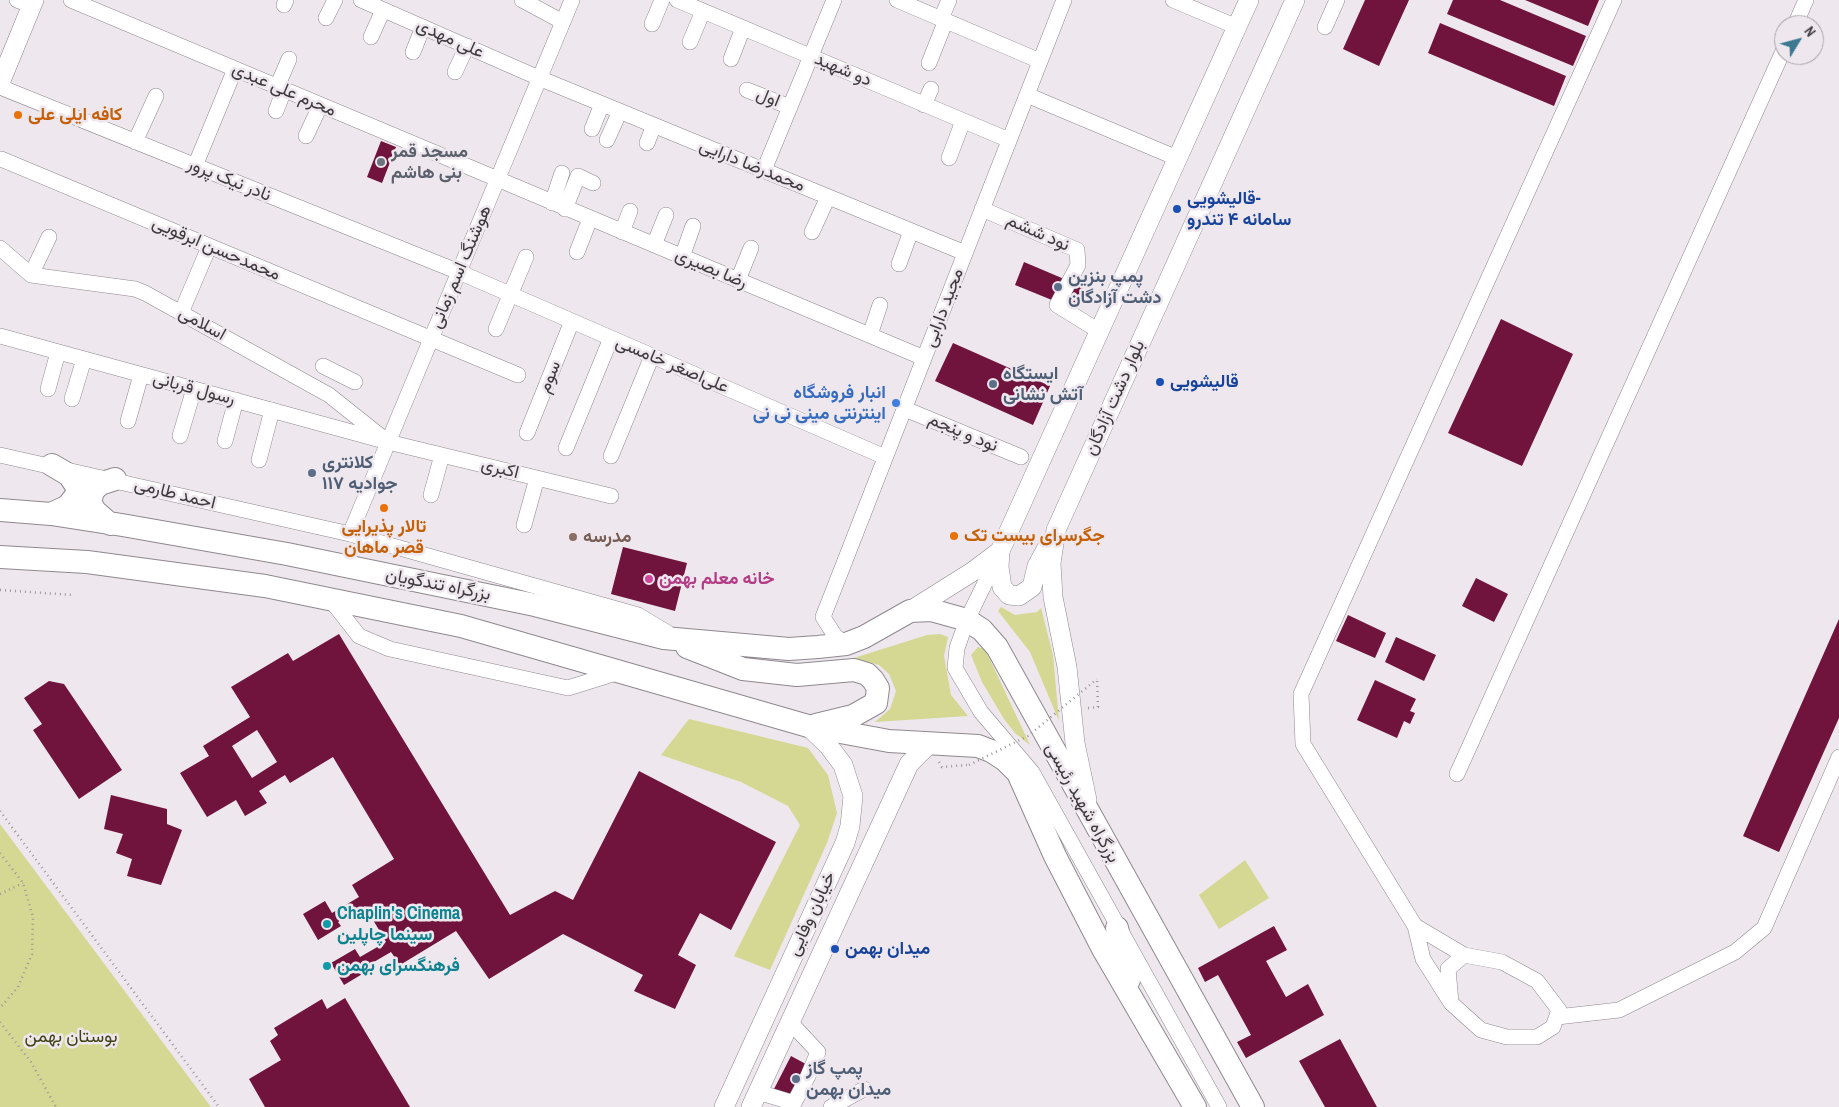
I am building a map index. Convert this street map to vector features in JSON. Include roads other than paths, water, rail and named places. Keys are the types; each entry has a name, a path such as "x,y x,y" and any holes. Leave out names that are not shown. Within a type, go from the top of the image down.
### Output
{"highway":[{"path":"50,514 68,506 77,494 77,488 69,475 52,465"},
{"path":"110,524 95,511 90,502 93,491 100,484 115,480"},
{"name":"بزرگراه تندگویان","path":"0,510 50,514 287,554 535,604 671,638 789,649 846,644"},
{"name":"بزرگراه تندگویان","path":"0,557 87,562 265,586 461,626 808,726"},
{"name":"بزرگراه شهید رئیسی","path":"846,644 864,637 910,611 931,610 967,620 982,630 997,648 1253,1107"},
{"path":"671,638 743,668 797,675 854,670 867,674 878,688 876,703 853,716 808,726"},
{"path":"808,726 857,736 928,745 978,746 1005,760 1018,773 1055,856 1103,949 1195,1107"},
{"path":"1117,928 1133,1001"}],"main road":[{"path":"1056,530 1037,566 1032,587 1024,594 1009,595 1002,587 1000,551 1249,0"},
{"name":"بلوار دشت آزادگان","path":"1091,818 1075,743 1067,667 1053,597 1051,563 1056,530 1294,0"},
{"path":"0,83 28,2"},
{"path":"910,611 972,572 1000,551"},
{"name":"خیابان وفایی","path":"724,1107 845,843 850,826 853,796 843,765 828,744 808,726"},
{"name":"خیابان وفایی","path":"755,1099 909,764 928,745"}],"street":[{"name":"محرم علی عبدی","path":"71,0 497,180"},
{"path":"326,18 335,0"},
{"name":"علی مهدی","path":"361,0 540,78"},
{"path":"522,0 563,22"},
{"name":"هوشنگ اسم زمانی","path":"350,534 572,0"},
{"path":"652,24 662,0"},
{"name":"دو شهید","path":"677,0 1009,140"},
{"path":"764,170 834,0"},
{"path":"897,0 1040,61"},
{"path":"929,63 949,0"},
{"name":"مجید دارابی","path":"846,644 835,636 823,616 1064,0"},
{"path":"1173,0 1237,27"},
{"path":"1326,27 1338,0"},
{"path":"1415,926 1464,955 1502,962 1537,981 1559,1010 1554,1027 1536,1037 1507,1037 1481,1030 1451,1003 1423,960 1415,926 1303,744 1301,694 1614,0"},
{"path":"1799,15 1806,0"},
{"path":"371,37 383,10"},
{"path":"690,42 703,11"},
{"path":"413,52 423,27"},
{"path":"731,59 743,28"},
{"path":"455,72 467,46"},
{"path":"276,111 280,89 289,60"},
{"path":"1457,774 1777,65"},
{"path":"195,166 235,69"},
{"name":"محمدرضا دارایی","path":"540,78 965,253"},
{"name":"نادر نیک پرور","path":"0,87 459,272"},
{"path":"924,105 931,89"},
{"name":"اول","path":"747,90 790,107"},
{"path":"1027,95 1177,158"},
{"path":"135,142 156,96"},
{"path":"592,129 602,104"},
{"path":"306,136 320,106"},
{"path":"607,140 620,111"},
{"path":"949,158 963,121"},
{"path":"647,143 654,125"},
{"name":"محمدحسن ابرقویی","path":"1,159 431,340 518,374"},
{"path":"559,206 562,173"},
{"path":"559,206 578,176 593,183"},
{"name":"رضا بصیری","path":"497,180 924,358"},
{"path":"812,232 828,197"},
{"name":"نود ششم","path":"982,209 1076,250 1078,265 1057,305 1099,331"},
{"path":"622,232 630,210"},
{"path":"654,245 666,216"},
{"path":"577,252 590,219"},
{"path":"682,257 693,226"},
{"path":"899,264 912,231"},
{"path":"0,248 31,275 49,236"},
{"path":"181,313 209,247"},
{"path":"738,280 751,248"},
{"path":"496,329 526,257"},
{"name":"علی‌اصغر خامسی","path":"459,272 885,457"},
{"name":"اسلامی","path":"31,275 135,289 330,395 388,442"},
{"path":"870,335 880,305"},
{"name":"سوم","path":"527,433 572,321"},
{"name":"رسول قربانی","path":"0,336 388,442"},
{"path":"566,448 611,338"},
{"path":"48,388 58,352"},
{"path":"611,456 652,356"},
{"path":"72,399 84,359"},
{"path":"323,366 355,382"},
{"path":"128,421 140,374"},
{"path":"330,395 340,375"},
{"path":"180,436 194,389"},
{"path":"225,441 236,400"},
{"name":"نود و پنجم","path":"905,408 1021,457"},
{"path":"259,460 272,410"},
{"name":"اکبری","path":"388,442 611,496"},
{"name":"احمد طارمی","path":"0,455 52,465 350,534 638,615 671,638"},
{"path":"431,495 442,455"},
{"path":"524,525 537,478"},
{"path":"1000,551 967,620 956,648 955,668 981,712 1032,772 1117,928 1219,1107"},
{"path":"330,599 359,636 390,649 568,688 621,671"},
{"path":"1557,1017 1619,1010 1735,952 1764,928 1839,756"},
{"path":"1451,1003 1448,969 1464,955"},
{"path":"755,1099 794,1103 808,1076 818,1052 790,1022"},
{"path":"831,1107 864,1089"}],"place":[{"name":"کافه ایلی علی","path":"18,115"},
{"name":"مسجد قمر بنی هاشم","path":"381,162"},
{"name":"قالیشویی- سامانه ۴ تندرو","path":"1177,209"},
{"name":"پمپ بنزین دشت آزادگان","path":"1058,287"},
{"name":"قالیشویی","path":"1160,382"},
{"name":"ایستگاه آتش نشانی","path":"993,384"},
{"name":"انبار فروشگاه اینترنتی مینی نی نی","path":"896,403"},
{"name":"کلانتری ۱۱۷ جوادیه","path":"312,473"},
{"name":"تالار پذیرایی قصر ماهان","path":"384,508"},
{"name":"جگرسرای بیست تک","path":"954,536"},
{"name":"مدرسه","path":"573,537"},
{"name":"خانه معلم بهمن","path":"649,579"},
{"name":"Chaplin's Cinema سینما چاپلین","path":"327,924"},
{"name":"میدان بهمن","path":"835,949"},
{"name":"فرهنگسرای بهمن","path":"327,966"},
{"name":"پمپ گاز میدان بهمن","path":"796,1079"}],"park label":[{"name":"بوستان بهمن","path":"71,1037"}]}
